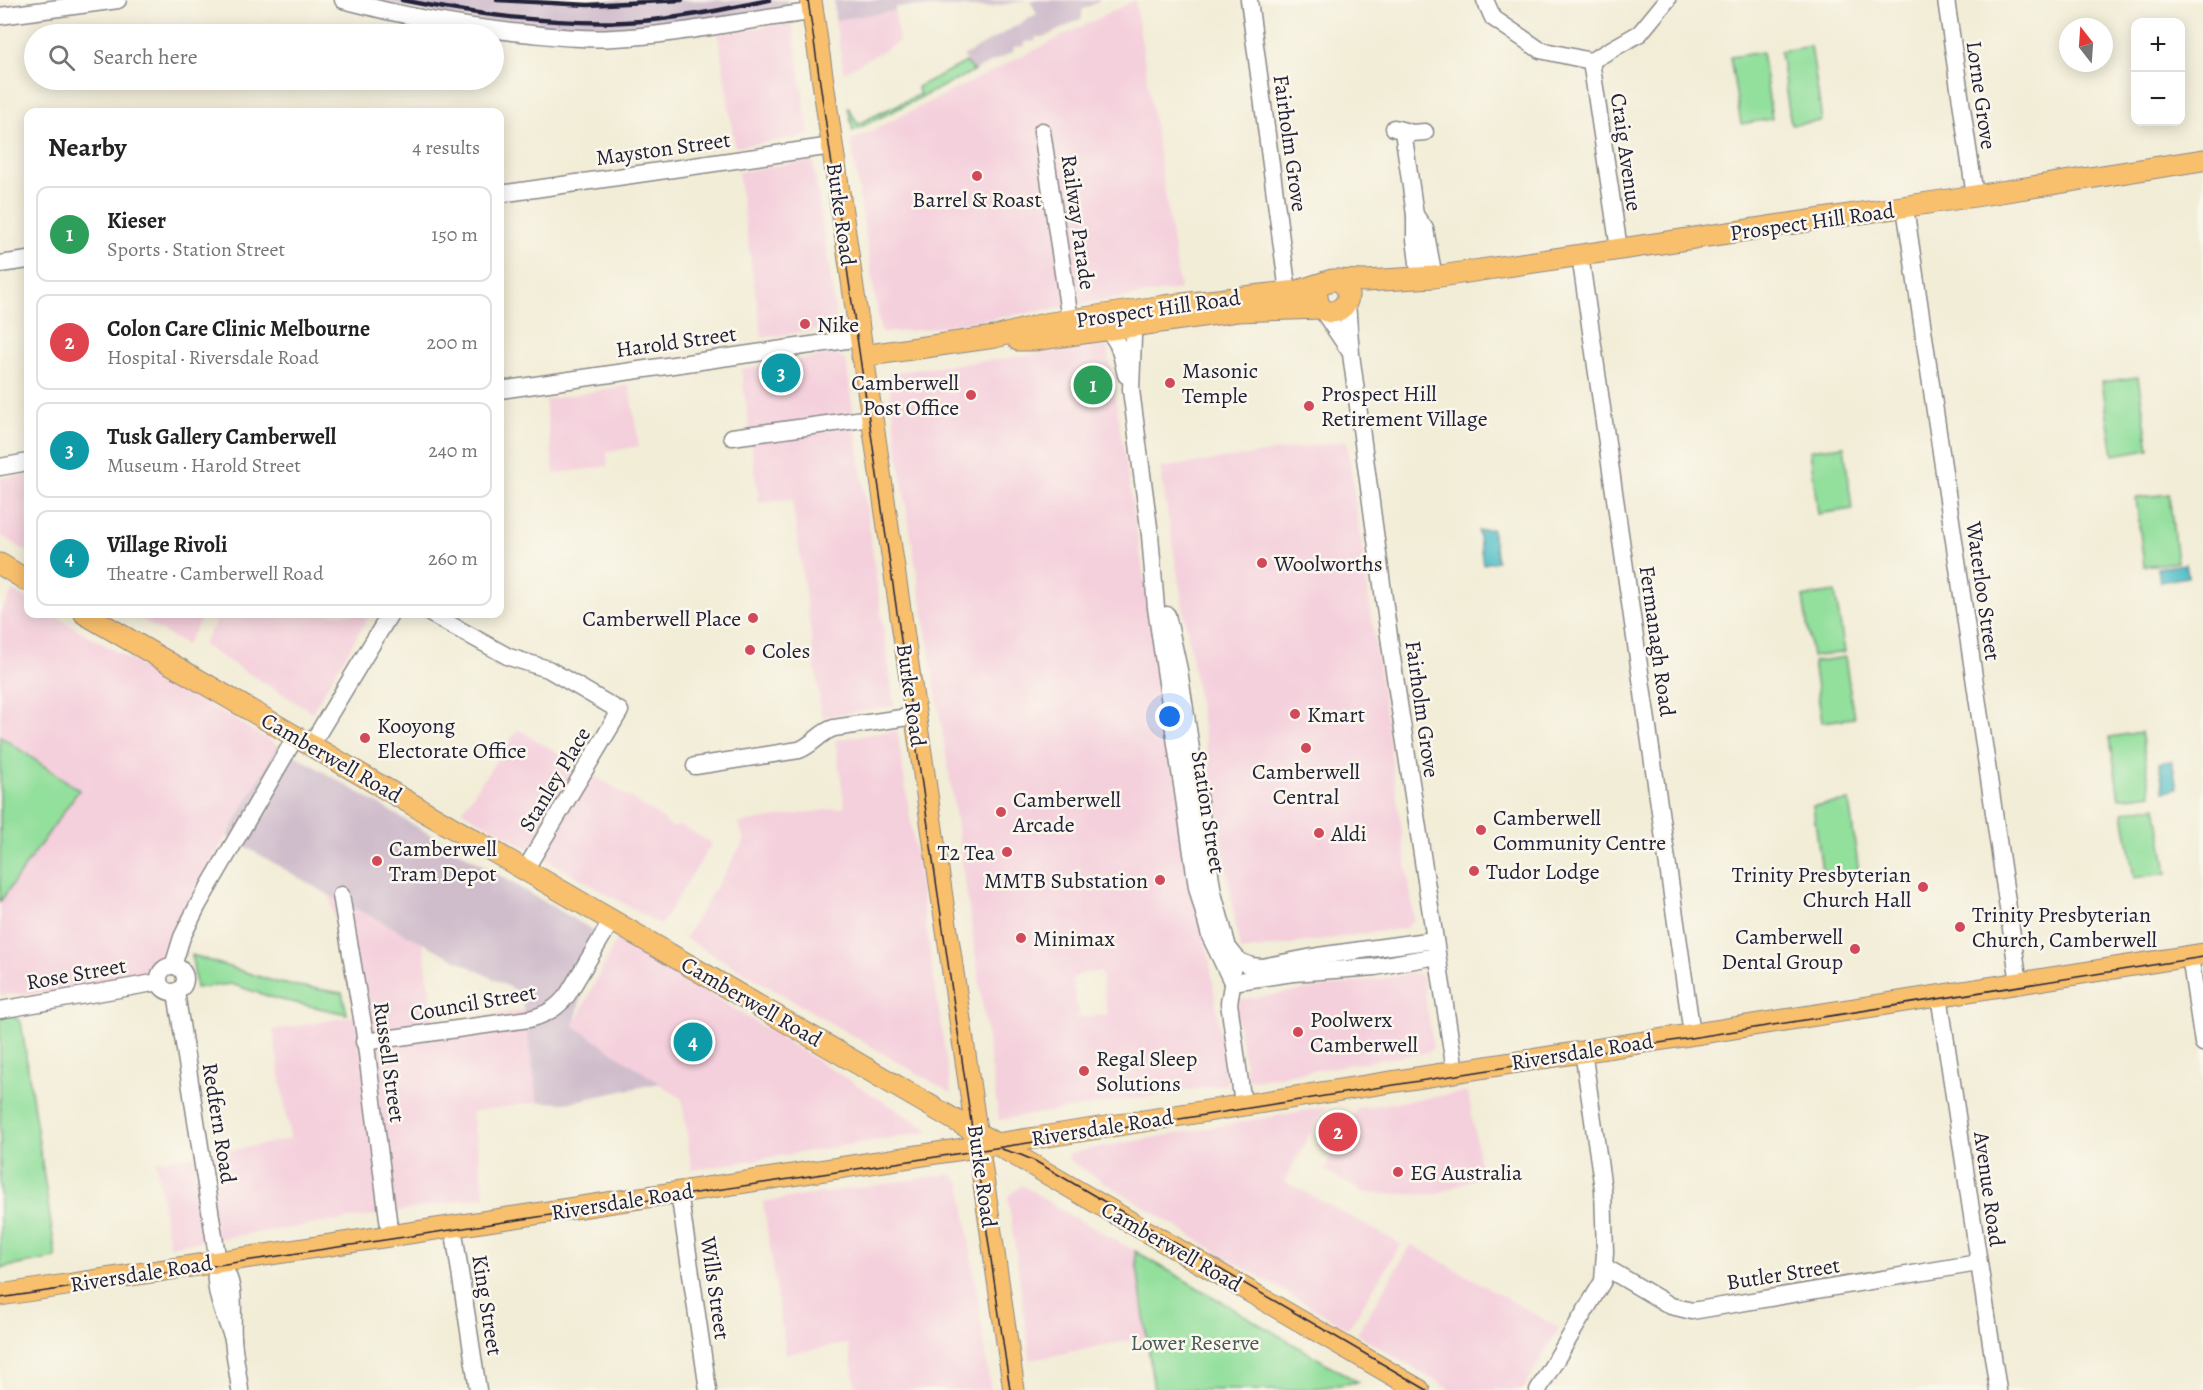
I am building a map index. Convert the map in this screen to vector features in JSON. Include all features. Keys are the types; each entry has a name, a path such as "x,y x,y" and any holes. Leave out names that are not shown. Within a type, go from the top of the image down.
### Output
{"main road":[{"name":"Burke Road","path":"812,6 915,716 984,1140 1014,1390"},
{"name":"Prospect Hill Road","path":"861,347 995,338 1036,326 1071,327 1180,311 1293,300 1331,282 1427,278 2203,160"},
{"name":"Prospect Hill Road","path":"1347,302 1370,292 1427,278"},
{"path":"1331,282 1347,291 1347,302 1337,311 1322,309 1317,296 1331,282"},
{"name":"Prospect Hill Road","path":"1293,300 1322,309"},
{"name":"Prospect Hill Road","path":"1130,326 1156,322 1180,311"},
{"path":"1101,323 1122,320 1130,326"},
{"path":"0,564 24,579"},
{"name":"Camberwell Road","path":"92,618 612,920 984,1140 1419,1390"},
{"name":"Riversdale Road","path":"0,1294 679,1192 984,1140 1243,1104 2196,955"}],"street":[{"path":"0,16 118,0"},
{"path":"343,0 457,24"},
{"name":"Fairholm Grove","path":"1249,0 1293,300"},
{"path":"1485,0 1493,18 1540,50 1591,61 1640,33 1667,0"},
{"name":"Lorne Grove","path":"1946,0 1975,196"},
{"path":"504,31 582,38 612,38 667,33 812,6"},
{"name":"Craig Avenue","path":"1591,61 1618,249"},
{"path":"1425,132 1399,130 1415,215 1414,238 1427,278"},
{"name":"Railway Parade","path":"1042,131 1071,327"},
{"name":"Mayston Street","path":"504,193 832,146"},
{"name":"Waterloo Street","path":"1905,207 2019,982"},
{"name":"Fermanagh Road","path":"1580,255 1692,1034"},
{"path":"0,264 24,261"},
{"name":"Fairholm Grove","path":"1347,302 1351,354 1391,651 1455,1071"},
{"name":"Fairholm Grove","path":"1322,309 1351,354"},
{"path":"1133,350 1143,330 1156,322"},
{"name":"Station Street","path":"1101,323 1116,341 1131,390 1150,535 1153,584 1166,637 1201,862 1199,894 1215,929 1230,950 1233,968 1229,1003 1243,1104"},
{"name":"Station Street","path":"1130,326 1133,335 1131,390"},
{"name":"Harold Street","path":"504,390 861,347"},
{"path":"732,437 871,418"},
{"path":"0,467 24,463"},
{"path":"173,966 184,933 198,905 303,741 387,618"},
{"name":"Stanley Place","path":"438,618 509,657 548,669 620,711 525,870"},
{"path":"695,766 799,750 813,743 831,728 915,716"},
{"name":"Russell Street","path":"341,895 364,1030 390,1235"},
{"name":"Council Street","path":"364,1042 529,1019 546,1013 560,1004 568,994 612,920"},
{"name":"Station Street","path":"1215,929 1220,958 1232,982"},
{"path":"1230,950 1239,961 1258,967 1323,963 1375,967 1436,948"},
{"path":"2196,955 2203,1043"},
{"path":"1232,982 1323,963"},
{"path":"173,966 182,970 186,978 183,988 176,992 165,991 159,982 162,970 173,966"},
{"name":"Rose Street","path":"0,1010 159,982"},
{"name":"Redfern Road","path":"176,992 218,1262 216,1275 218,1292 233,1339 240,1390"},
{"name":"Avenue Road","path":"1939,994 1998,1390"},
{"path":"1538,1390 1603,1281 1605,1267 1603,1189 1583,1051"},
{"name":"Wills Street","path":"679,1192 708,1390"},
{"name":"King Street","path":"453,1226 478,1390"},
{"name":"Butler Street","path":"1605,1267 1671,1306 1692,1311 1978,1263"}],"shaded area":[{"path":"371,0 788,0 790,10 680,26 584,32 493,23"},
{"path":"834,0 1028,0 991,7 895,7 895,11 835,20"},
{"path":"1030,0 1101,0 1082,10 1082,18 1045,37 1035,37 1036,41 1024,42 1025,46 1013,47 1014,51 974,71 963,56 1037,14"},
{"path":"1135,0 1180,289 926,329 885,333 880,329 851,141"},
{"path":"895,11 899,42 844,72 835,20"},
{"path":"792,22 809,136 735,147 718,34"},
{"path":"813,160 837,322 833,327 762,338 738,172"},
{"path":"1107,345 1198,917 1209,954 1227,1084 999,1120 953,799 899,461 888,373","holes":["1101,971 1107,1014 1074,1019 1079,1012 1072,980 1080,974"]},
{"path":"836,354 846,361 894,706 822,717 792,499 759,503 741,369"},
{"path":"629,385 639,446 607,452 608,466 554,474 545,400"},
{"name":"Camberwell Central","path":"1347,441 1414,919 1406,928 1240,951 1160,468"},
{"path":"24,475 24,550 0,535 0,478"},
{"path":"13,591 24,598 24,618 58,618 278,745 163,946 148,987 0,995 0,902 79,790 0,736 0,613"},
{"path":"139,618 202,618 186,645"},
{"path":"218,618 368,618 312,712 202,645"},
{"path":"518,729 655,813 672,827 682,826 712,843 661,925 462,811"},
{"path":"897,730 951,1093 685,938 744,841 739,823 845,807 835,740"},
{"path":"278,745 596,932 574,1026 659,1083 566,1103 538,1102 521,993 329,895 227,836"},
{"path":"329,895 423,942 435,1024 524,1010 538,1102 472,1112 485,1196 397,1212 169,1246 156,1161 210,1154 290,1139 273,1030 355,1016"},
{"path":"618,937 928,1129 928,1132 692,1170 682,1099 573,1026"},
{"path":"1417,973 1423,978 1433,1047 1430,1052 1247,1081 1236,1008 1240,1000"},
{"name":"EG Australia","path":"1468,1092 1482,1176 1435,1195 1365,1193 1324,1170 1357,1108"},
{"path":"1325,1107 1284,1181 1401,1244 1348,1329 1068,1160 1069,1153"},
{"path":"950,1174 961,1183 991,1390 856,1390 848,1344 786,1354 763,1202"},
{"path":"1022,1185 1068,1214 1135,1251 1147,1337 1030,1360 1008,1196"},
{"path":"1411,1244 1559,1328 1523,1390 1451,1390 1357,1334"}],"green space":[{"path":"1811,46 1822,121 1791,125 1780,51"},
{"path":"1762,52 1772,119 1741,124 1730,57"},
{"path":"966,62 974,71 853,131 848,107 858,124 920,94 917,87"},
{"path":"2138,377 2149,449 2113,455 2102,382"},
{"path":"1844,446 1852,509 1818,514 1810,450"},
{"path":"2169,494 2177,562 2144,566 2136,498"},
{"path":"1835,592 1845,652 1812,657 1803,597"},
{"path":"1845,657 1854,718 1822,722 1813,662"},
{"path":"2141,732 2151,794 2119,798 2110,737"},
{"path":"0,736 79,790 0,902"},
{"path":"1849,801 1859,873 1823,878 1813,806"},
{"path":"2156,806 2167,873 2134,878 2123,812"},
{"path":"192,955 279,983 342,993 347,1014 277,999 231,984 196,988"},
{"path":"0,1006 21,1022 56,1258 0,1268"},
{"name":"Lower Reserve","path":"1135,1251 1358,1382 1304,1390 1154,1390"}],"water":[{"path":"1492,529 1497,561 1483,564 1478,531"},
{"path":"2186,564 2188,577 2160,582 2158,568"},
{"path":"2172,761 2177,789 2164,791 2159,763"}],"tram line":[{"path":"808,0 1010,1390"},
{"path":"0,1298 1002,1147 2203,957"},
{"path":"1001,1149 1035,1161 1427,1390"}],"railway":[{"path":"402,0 456,10 570,22 643,21 679,17 769,0"},
{"path":"497,0 588,5 682,0"}],"place":[{"name":"Barrel & Roast","path":"977,176"},
{"name":"Nike","path":"805,324"},
{"name":"Tusk Gallery Camberwell","path":"781,373"},
{"name":"Masonic Temple","path":"1170,383"},
{"name":"Kieser","path":"1093,385"},
{"name":"Camberwell Post Office","path":"971,395"},
{"name":"Prospect Hill Retirement Village","path":"1309,406"},
{"name":"Woolworths","path":"1262,563"},
{"name":"Camberwell Place","path":"753,618"},
{"name":"Coles","path":"750,650"},
{"name":"Kmart","path":"1295,714"},
{"name":"Kooyong Electorate Office","path":"365,738"},
{"name":"Camberwell Central","path":"1306,748"},
{"name":"Camberwell Arcade","path":"1001,812"},
{"name":"Camberwell Community Centre","path":"1481,830"},
{"name":"Aldi","path":"1319,833"},
{"name":"T2 Tea","path":"1007,852"},
{"name":"Camberwell Tram Depot","path":"377,861"},
{"name":"Tudor Lodge","path":"1474,871"},
{"name":"MMTB Substation","path":"1160,880"},
{"name":"Trinity Presbyterian Church Hall","path":"1923,887"},
{"name":"Trinity Presbyterian Church, Camberwell","path":"1960,927"},
{"name":"Minimax","path":"1021,938"},
{"name":"Camberwell Dental Group","path":"1855,949"},
{"name":"Poolwerx Camberwell","path":"1298,1032"},
{"name":"Village Rivoli","path":"693,1042"},
{"name":"Regal Sleep Solutions","path":"1084,1071"},
{"name":"Colon Care Clinic Melbourne","path":"1338,1132"},
{"name":"EG Australia","path":"1398,1172"}]}
